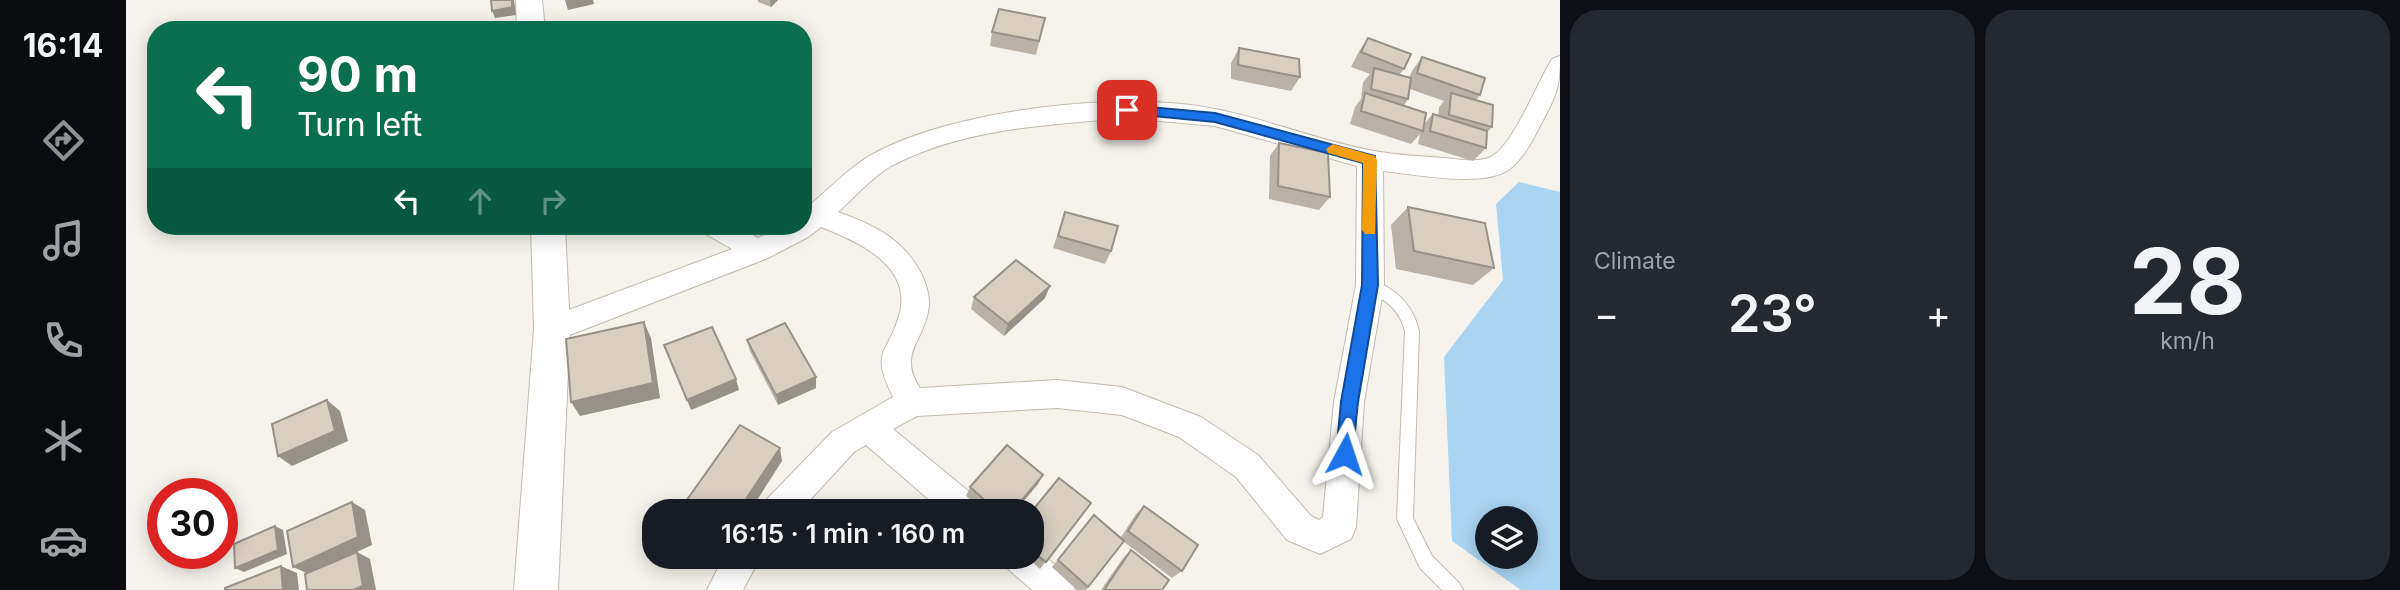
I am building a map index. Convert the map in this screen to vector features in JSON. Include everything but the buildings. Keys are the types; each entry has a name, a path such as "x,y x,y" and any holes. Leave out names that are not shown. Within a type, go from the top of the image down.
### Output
{"street":[{"path":"529,0 530,21"},
{"path":"812,220 880,161 921,142 978,125 1127,110 1215,117 1370,160 1458,169 1487,168 1501,163 1522,136 1560,64"},
{"path":"789,499 843,442 913,402 1056,394 1122,401 1190,427 1247,466 1299,528 1320,537 1339,527 1349,402 1370,285 1370,160"},
{"path":"818,215 873,238 890,249 907,271 914,290 915,310 908,331 899,345 896,368 901,387 913,402"},
{"path":"536,590 552,329 548,235"},
{"path":"730,235 758,250"},
{"path":"552,329 758,250 789,235"},
{"path":"869,426 953,499"},
{"path":"724,590 736,569"},
{"path":"1034,569 1058,590"}],"lane":[{"path":"1370,285 1398,301 1409,315 1412,331 1405,519 1426,562 1454,590"}],"water":[{"path":"1519,182 1560,192 1560,590 1521,590 1491,569 1538,569 1538,506 1475,506 1475,557 1452,541 1444,357 1503,280 1496,204"}],"slow traffic":[{"path":"1333,149 1370,160 1370,230"}],"route":[{"path":"1127,110 1215,117 1370,160 1370,285 1349,402 1345,454"}]}
